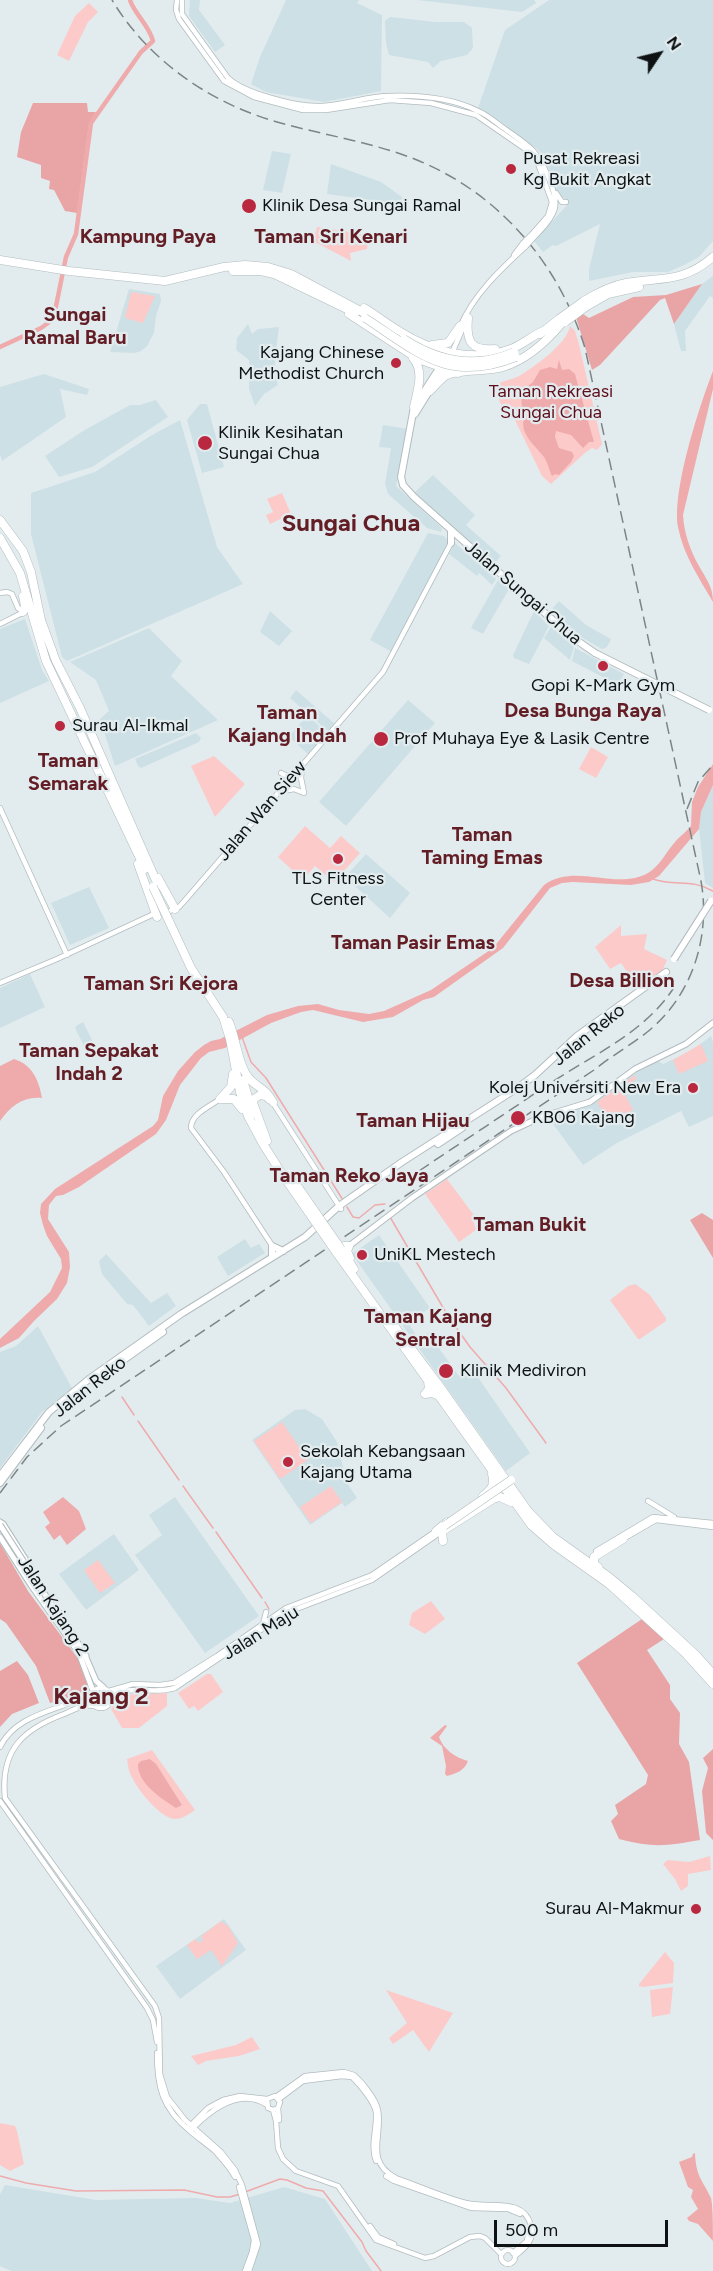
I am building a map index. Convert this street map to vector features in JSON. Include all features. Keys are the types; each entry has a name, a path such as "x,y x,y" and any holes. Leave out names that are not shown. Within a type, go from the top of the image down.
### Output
{"highway":[{"path":"135,280 165,281 224,267 258,265 291,274 334,297 367,316 421,356 441,363 473,367 495,364 515,354 562,322 604,289 625,283 679,277 701,266 713,256"},
{"path":"0,263 173,284 220,273 261,271 287,279 321,297 405,351 430,364 458,373"},
{"path":"585,304 618,290 676,282 696,274 713,263"},
{"path":"321,297 367,316"},
{"path":"334,297 358,305 402,333 462,356"},
{"path":"468,318 468,339 474,346 482,349 507,347 562,322"},
{"path":"430,391 445,376 488,371 516,362 548,338 562,322"},
{"path":"431,346 448,343 460,326"},
{"path":"515,354 543,331"},
{"path":"458,373 453,370 451,363 456,357 501,352 517,346 534,335"},
{"path":"430,364 439,359 438,353 431,346"},
{"path":"405,351 415,360 420,369 414,407"},
{"path":"0,520 22,551 31,572 41,620 48,640 186,958 223,1017 251,1112 287,1175 344,1248 428,1381 429,1389 425,1394 432,1393 438,1396 517,1507 540,1533 609,1584 685,1653 713,1684"},
{"path":"0,538 10,553 24,584 46,661 131,832 155,916"},
{"path":"24,584 24,612 38,632"},
{"path":"131,832 140,839 175,904 158,907 148,895"},
{"path":"220,1100 232,1084 236,1055"},
{"path":"236,1055 252,1082 266,1090 273,1102"},
{"path":"236,1055 240,1092 252,1126"},
{"path":"267,1141 253,1103 256,1096 262,1095 273,1102"},
{"path":"220,1100 231,1098 237,1101 287,1175 344,1248 358,1275 528,1510 564,1546 609,1577"},
{"path":"458,1411 529,1507 564,1546"},
{"path":"440,1532 493,1487 489,1467"},
{"path":"440,1532 512,1481"},
{"path":"440,1532 497,1497 507,1499 517,1507"},
{"path":"621,1537 594,1558 594,1564 672,1632 713,1674"}],"main road":[{"path":"412,423 450,353"},
{"path":"442,368 414,407 401,474 402,483 407,491 443,524 451,537"},
{"name":"Jalan Sungai Chua","path":"451,537 463,541 572,637 595,652 711,711"},
{"name":"Jalan Reko","path":"0,1476 53,1408 150,1333 311,1233 331,1214 520,1090 579,1039 659,981 713,899"},
{"path":"344,1248 392,1215 412,1198 509,1133 541,1117 590,1102 635,1069 686,1044 713,1025"},
{"path":"272,1246 278,1254"},
{"path":"272,1246 278,1254"},
{"name":"Jalan Reko","path":"0,1483 26,1440 55,1411 88,1384 192,1311 195,1306"},
{"path":"0,1524 3,1524 20,1550 83,1656"},
{"name":"Jalan Kajang 2","path":"0,1524 51,1608"},
{"name":"Jalan Kajang 2","path":"0,1531 83,1656 96,1681 103,1687"},
{"path":"0,1537 31,1585 83,1656"},
{"path":"13,1555 14,1549 20,1550"},
{"name":"Jalan Kajang 2","path":"83,1656 92,1692"}],"street":[{"path":"177,0 176,10 179,19 225,81 254,97 303,110 390,100 431,103 476,115 534,157 551,197 553,209"},
{"path":"182,0 182,14 231,81 256,94 312,109 387,96 408,96 435,98 477,110 538,154 554,191 562,202 566,202"},
{"path":"315,99 318,105 322,106"},
{"path":"450,353 460,326 491,280 535,233 553,209 556,204 554,191"},
{"path":"450,353 472,307"},
{"name":"Jalan Wan Siew","path":"0,983 155,916 175,904 285,785 386,668 451,537"},
{"path":"0,593 12,594 24,612"},
{"path":"0,625 24,612"},
{"path":"0,625 21,616 24,612"},
{"path":"277,793 294,789 304,793 301,778 302,764"},
{"path":"285,785 285,779 281,773 289,776 294,773"},
{"path":"0,808 67,954"},
{"path":"63,944 75,950"},
{"path":"56,958 63,944"},
{"path":"220,1100 195,1116 191,1122 191,1128 224,1172 272,1246"},
{"path":"273,1102 340,1208"},
{"path":"648,1501 678,1519"},
{"path":"621,1537 645,1520 652,1513 654,1505"},
{"path":"645,1520 656,1516 713,1525"},
{"path":"596,1551 656,1520 713,1525"},
{"name":"Jalan Maju","path":"110,1693 174,1688 293,1605 372,1575 440,1532"},
{"path":"395,1561 399,1551 408,1552"},
{"name":"Jalan Maju","path":"265,1625 271,1619 294,1609 372,1580 395,1561"},
{"path":"265,1625 267,1613 280,1615"},
{"path":"0,1747 8,1735 36,1716 103,1687 110,1693 111,1701 107,1706 100,1708 86,1706 40,1722 24,1732 6,1756 3,1786 5,1798 155,2006 159,2018 160,2074 167,2097 191,2129 221,2152 236,2170 254,2240 247,2271"},
{"path":"92,1692 91,1700 94,1706"},
{"path":"0,1802 150,2014 157,2037 159,2088 170,2110 225,2162 241,2186"},
{"path":"355,2068 354,2072 378,2110 377,2153 386,2171 396,2178 470,2204 509,2205 516,2208 527,2217 532,2230 528,2244 514,2254"},
{"path":"278,2097 305,2076 344,2072 357,2077"},
{"path":"191,2129 208,2108 223,2100 250,2096 267,2099 271,2096 278,2097 303,2081 342,2076 352,2077 374,2106 376,2113 374,2156 382,2171 394,2181 471,2208 508,2209 517,2212 528,2222 527,2241 514,2254 513,2262 506,2264"},
{"path":"275,2109 280,2105 278,2097"},
{"path":"267,2099 267,2105"},
{"path":"185,2120 197,2121 214,2108 233,2101 256,2100 275,2109"},
{"path":"275,2109 280,2146 287,2161 295,2168 341,2185 378,2237 428,2255 467,2235 479,2232 488,2236 502,2253 501,2259 506,2264"},
{"path":"197,2121 199,2133"},
{"path":"245,2200 254,2204 251,2214"},
{"path":"245,2200 258,2244 247,2271"},
{"path":"502,2253 509,2250 514,2254"},
{"path":"504,2271 506,2264"}],"shaded area":[{"path":"190,0 200,0 199,10 225,45 215,52 189,16"},
{"path":"286,0 359,0 357,3 382,15 381,91 324,102 266,92 251,84 260,57"},
{"path":"417,0 534,0 536,3 522,12"},
{"path":"549,0 713,0 713,241 699,257 668,272 633,272 589,281 589,269 600,224 556,246 553,245 543,252 534,241 569,203 556,191 543,155 478,108 505,30"},
{"path":"390,17 436,22 464,22 472,28 473,48 467,55 441,61 433,68 428,62 389,55 385,21"},
{"path":"33,103 87,103 88,112 96,112 89,124 77,213 65,211 54,190 49,189 50,181 41,178 41,165 17,157 21,132"},
{"path":"272,151 291,154 282,193 263,190"},
{"path":"331,164 381,182 402,197 400,204 327,194"},
{"path":"713,276 713,298 710,296 685,331 686,351 681,351 674,324 702,284"},
{"path":"702,284 674,324 665,298 660,300 600,365 592,370 576,317 583,314 589,318 633,297 666,295"},
{"path":"129,289 160,294 161,301 154,333 147,346 141,351 135,353 110,352"},
{"path":"248,324 252,334 258,329 279,327 275,357 275,375 278,385 264,394 255,406 249,389 249,360 236,350 237,338"},
{"path":"559,360 562,370 569,369 575,374 594,442 589,442 583,448 571,435 556,431 555,437 559,448 572,452 574,456 559,475 552,476 544,457 526,435 523,424 524,419 528,417 527,412 524,410 518,412 522,409 523,390 533,382 540,370 550,367 557,369"},
{"path":"713,371 713,389 683,515 688,541 710,587 713,602 692,566 680,537 677,511 688,449"},
{"path":"44,374 89,389 87,395 60,389 66,417 2,461 0,454 0,387"},
{"path":"156,400 168,417 92,467 59,477 45,456 83,431 130,405 140,405"},
{"name":"Klinik Kesihatan Sungai Chua","path":"200,404 207,404 224,467 202,473 187,420"},
{"path":"180,420 217,547 243,584 67,661 62,657 31,534 31,493 95,472 152,435"},
{"path":"383,425 408,429 396,486 442,528 441,532 427,528 388,494 385,484 391,448 379,447"},
{"path":"433,475 475,515 466,525 501,556 494,564 414,493"},
{"path":"428,533 444,536 450,543 392,652 370,640"},
{"path":"455,543 496,579 492,585 479,573 477,576 449,554"},
{"path":"498,580 509,589 483,634 471,628"},
{"path":"559,601 586,625 611,639 607,647 602,649 583,638 551,610"},
{"path":"270,611 292,631 279,646 260,632"},
{"path":"534,611 549,626 529,664 514,658 513,655"},
{"path":"25,619 42,670 49,681 0,703 0,629"},
{"path":"551,627 574,647 570,660 544,638"},
{"path":"149,628 182,661 171,676 218,720 115,766 100,719 109,711 96,680 70,662"},
{"path":"575,648 624,674 618,685 572,661"},
{"path":"296,690 335,724 329,732 290,698"},
{"path":"408,700 435,723 346,826 319,802"},
{"path":"307,715 327,733 309,755 289,737"},
{"path":"196,733 201,738 199,742 141,768 138,766 135,759"},
{"path":"713,764 713,785 701,812 699,829 659,876 649,882 631,885 573,882 562,883 550,888 503,948 434,997 423,1000 393,1017 363,1022 313,1010 301,1012 271,1023 201,1058 180,1085 166,1120 156,1134 79,1187 56,1196 49,1205 48,1219 69,1252 70,1267 67,1283 57,1299 19,1338 0,1348 0,1339 50,1292 62,1268 61,1259 43,1225 40,1213 41,1204 55,1189 153,1126 158,1120 163,1096 178,1071 195,1052 211,1041 220,1039 267,1015 298,1006 318,1004 339,1010 369,1014 384,1011 431,990 493,948 544,885 569,876 623,879 636,878 648,873 656,867 691,826 692,802 698,787"},
{"path":"713,785 713,888 705,883 699,829 701,812"},
{"path":"366,854 410,893 390,918 345,877"},
{"path":"89,887 109,928 70,945 51,903"},
{"path":"30,974 45,1007 0,1028 0,988"},
{"path":"83,1022 99,1054 90,1058 75,1028"},
{"path":"711,1036 713,1042 713,1116 689,1127 681,1111 617,1143 583,1165 548,1117 591,1105 637,1072 658,1061 663,1064 691,1051"},
{"path":"14,1059 26,1065 34,1074 42,1098 23,1100 0,1121 0,1066"},
{"path":"702,1213 713,1220 713,1258 690,1220"},
{"path":"379,1235 430,1308 408,1323 419,1339 428,1333 459,1376 471,1367 530,1453 506,1471 352,1254"},
{"path":"245,1239 251,1248 259,1244 265,1253 228,1276 217,1257"},
{"path":"106,1254 151,1303 167,1293 176,1306 149,1326 133,1305 127,1304 102,1274 99,1261"},
{"path":"38,1326 72,1388 42,1412 0,1468 0,1352 16,1346"},
{"path":"305,1409 322,1419 337,1442 347,1483 357,1498 345,1507 342,1503 310,1525 252,1440 295,1410"},
{"path":"63,1497 79,1511 86,1529 67,1545 60,1535 54,1540 45,1527 50,1523 43,1512"},
{"path":"175,1497 259,1616 205,1653 135,1555 162,1535 149,1515"},
{"path":"114,1534 139,1570 86,1610 59,1574"},
{"path":"0,1543 28,1591 79,1660 89,1686 82,1695 50,1703 36,1666 6,1623 0,1619"},
{"path":"642,1619 664,1639 647,1650 670,1685 670,1699 680,1713 679,1744 689,1762 700,1840 660,1845 631,1842 619,1839 611,1821 618,1814 615,1805 646,1784 648,1775 577,1663"},
{"path":"17,1661 28,1675 39,1703 12,1714 0,1727 0,1671"},
{"path":"445,1725 447,1726 439,1737 441,1741 459,1758 468,1761 460,1771 447,1776 442,1746 430,1738"},
{"path":"713,1749 713,1840 706,1833 702,1791 708,1768 703,1758"},
{"path":"150,1759 156,1764 182,1805 176,1808 146,1784 138,1764"},
{"path":"224,1919 246,1950 180,1999 156,1966"},
{"path":"695,2153 698,2173 711,2198 713,2241 698,2224 687,2218 698,2209 691,2197 693,2190 688,2187 679,2162 692,2157"},
{"path":"5,2185 96,2200 196,2198 230,2203 284,2187 325,2199 372,2271 11,2271 0,2266 0,2194"}],"green space":[{"path":"89,3 98,12 88,22 69,61 57,55 75,16"},
{"path":"317,227 369,235 367,249 350,253 351,261 313,241"},
{"path":"131,292 155,296 143,323 125,318"},
{"name":"Taman Rekreasi Sungai Chua","path":"570,326 575,331 579,344 602,444 597,450 592,448 586,452 551,484 542,476 514,418 504,410 492,386 519,376 541,361 563,340"},
{"path":"282,493 291,514 270,524 266,515 273,512 267,499"},
{"path":"591,747 608,757 596,778 579,769"},
{"path":"214,756 245,784 215,817 191,766"},
{"path":"305,826 330,848 341,836 360,853 334,882 315,866 303,880 278,857"},
{"path":"621,925 621,936 647,934 644,949 667,960 662,971 640,990 621,963 610,969 595,947"},
{"path":"701,1044 708,1061 679,1074 673,1060"},
{"path":"635,1075 636,1079 622,1089 633,1110 609,1122 597,1102"},
{"path":"447,1179 476,1218 473,1220 476,1230 459,1242 425,1194"},
{"path":"635,1284 649,1294 666,1318 666,1321 640,1339 610,1300 628,1286"},
{"path":"282,1422 308,1460 280,1479 254,1441"},
{"path":"331,1486 342,1502 311,1523 300,1507"},
{"path":"98,1560 115,1583 100,1593 84,1570"},
{"path":"431,1601 445,1619 425,1634 409,1625 412,1613"},
{"path":"207,1674 211,1674 223,1692 198,1711 194,1706 189,1709 178,1693"},
{"path":"167,1693 167,1706 139,1728 122,1728 111,1709 121,1695"},
{"path":"152,1750 195,1810 179,1819 168,1817 148,1801 129,1770 127,1759"},
{"path":"710,1856 711,1870 688,1874 688,1886 681,1891 663,1864 668,1860 689,1862"},
{"path":"221,1921 227,1924 238,1943 222,1966 211,1950 197,1959 187,1945 195,1939 199,1943 203,1940 201,1936"},
{"path":"665,1952 674,1963 673,1983 639,1986 639,1984"},
{"path":"673,1987 670,2014 652,2017 650,1990"},
{"path":"386,1990 453,2013 429,2052 413,2030 393,2044 389,2038 407,2023"},
{"path":"252,2037 260,2049 239,2056 206,2061 198,2065 191,2056 236,2045"},
{"path":"0,2123 15,2126 24,2164 10,2171 0,2165"}],"waterway":[{"path":"0,347 41,328 48,323 55,311 66,257 76,234 91,123 141,52 153,41 130,0"},
{"path":"653,879 697,885 713,891"},
{"path":"242,1037 251,1062 266,1078 343,1200"},
{"path":"347,1207 353,1217 359,1218 375,1205 385,1204"},
{"path":"390,1217 448,1316 470,1347 506,1388 546,1443"},
{"path":"122,1397 134,1415"},
{"path":"138,1421 179,1480"},
{"path":"183,1486 213,1528"},
{"path":"216,1532 262,1598"},
{"path":"265,1602 269,1609"},
{"path":"0,2176 26,2183 76,2191 184,2190 217,2197 240,2194"},
{"path":"245,2192 280,2179 323,2191 381,2271"}],"railway":[{"path":"0,1493 27,1457 61,1426 646,1033 662,1018 686,984 695,964 703,923 701,881 585,348 574,317 542,261 500,212 447,174 383,148 294,127 252,114 205,91 162,60 127,22 112,0"},
{"path":"687,809 698,782 713,765"},
{"path":"419,1171 634,1030 663,1002 675,986"}],"place":[{"name":"Pusat Rekreasi Kg Bukit Angkat","path":"511,169"},
{"name":"Klinik Desa Sungai Ramal","path":"249,206"},
{"name":"Kajang Chinese Methodist Church","path":"396,363"},
{"name":"Klinik Kesihatan Sungai Chua","path":"205,443"},
{"name":"Gopi K-Mark Gym","path":"603,666"},
{"name":"Surau Al-Ikmal","path":"60,726"},
{"name":"Prof Muhaya Eye & Lasik Centre","path":"381,739"},
{"name":"TLS Fitness Center","path":"338,859"},
{"name":"Kolej Universiti New Era","path":"693,1088"},
{"name":"KB06 Kajang","path":"518,1118"},
{"name":"UniKL Mestech","path":"362,1255"},
{"name":"Klinik Mediviron","path":"446,1371"},
{"name":"Sekolah Kebangsaan Kajang Utama","path":"288,1462"},
{"name":"Surau Al-Makmur","path":"696,1909"}],"district":[{"name":"Kampung Paya","path":"148,237"},
{"name":"Taman Sri Kenari","path":"331,237"},
{"name":"Sungai Ramal Baru","path":"75,326"},
{"name":"Sungai Chua","path":"351,524"},
{"name":"Desa Bunga Raya","path":"583,711"},
{"name":"Taman Kajang Indah","path":"287,724"},
{"name":"Taman Semarak","path":"68,772"},
{"name":"Taman Taming Emas","path":"482,846"},
{"name":"Taman Pasir Emas","path":"413,943"},
{"name":"Desa Billion","path":"622,981"},
{"name":"Taman Sri Kejora","path":"161,984"},
{"name":"Taman Sepakat Indah 2","path":"89,1062"},
{"name":"Taman Hijau","path":"413,1121"},
{"name":"Taman Reko Jaya","path":"349,1176"},
{"name":"Taman Bukit","path":"530,1225"},
{"name":"Taman Kajang Sentral","path":"428,1328"},
{"name":"Kajang 2","path":"101,1697"}]}
